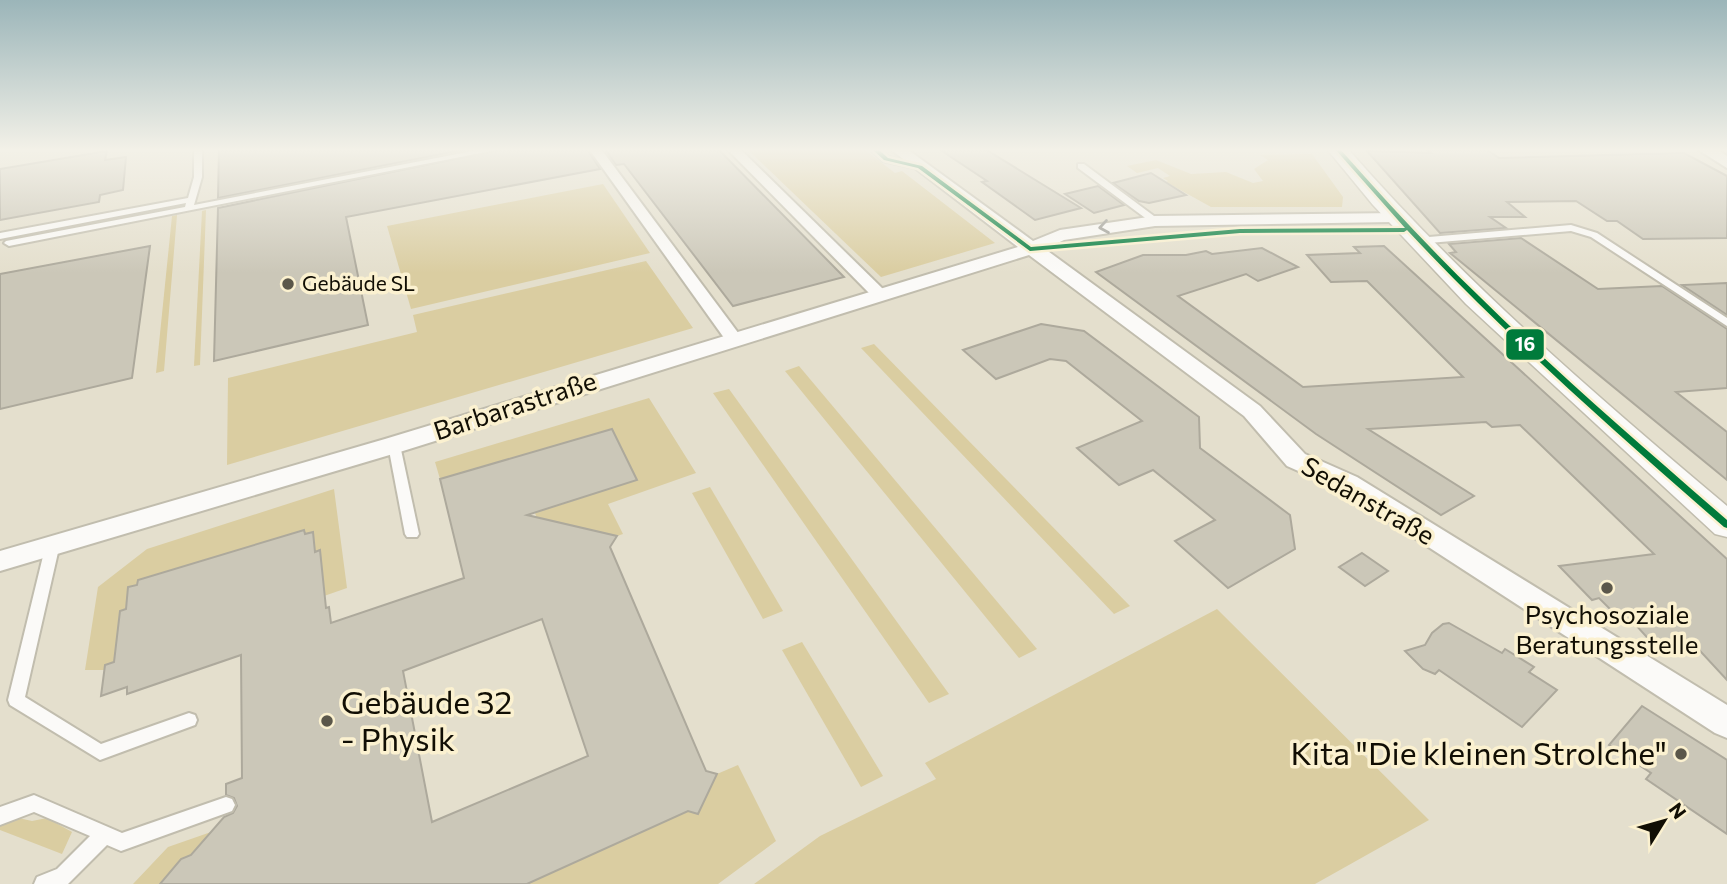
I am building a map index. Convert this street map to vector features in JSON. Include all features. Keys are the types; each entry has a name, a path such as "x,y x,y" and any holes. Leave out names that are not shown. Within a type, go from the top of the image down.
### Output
{"street":[{"path":"626,190 733,338"},
{"path":"775,190 878,293"},
{"name":"Sedanstraße","path":"951,190 1252,411 1296,460 1348,483 1727,723"},
{"path":"1371,190 1404,229 1478,304 1727,526"},
{"name":"Barbarastraße","path":"0,561 52,548 394,445 878,293 1030,249 1060,234 1155,221 1244,217 1404,229"},
{"name":"Barbarastraße","path":"1030,249 1240,231 1404,229"}],"lane":[{"path":"190,206 194,190"},
{"path":"9,243 275,190"},
{"path":"1114,190 1155,221"},
{"path":"0,236 190,206"},
{"path":"1404,229 1572,228 1594,235 1727,323"},
{"path":"394,445 412,534"},
{"path":"52,548 16,700 100,752 189,720"},
{"path":"0,816 34,803 121,842 226,805"},
{"path":"44,884 63,880 105,834"}],"shaded area":[{"path":"571,190 607,190 650,253 411,309 387,226"},
{"path":"790,190 927,190 995,243 881,277"},
{"path":"1181,190 1338,190 1343,197 1342,207 1211,207"},
{"path":"206,210 200,365 194,366 202,211"},
{"path":"177,215 164,371 156,373 172,216"},
{"path":"646,261 693,328 227,465 228,378 417,332 413,315"},
{"path":"874,344 1130,606 1114,614 861,348"},
{"path":"799,366 1037,649 1019,658 785,371"},
{"path":"729,389 949,694 929,703 713,393"},
{"path":"649,398 696,473 608,504 623,534 617,536 587,529 548,550 535,513 637,480 612,429 440,479 435,462"},
{"path":"710,487 783,611 763,619 692,493"},
{"path":"334,489 347,588 324,596 319,551 311,553 310,548 315,546 313,532 305,534 304,530 138,580 137,585 128,588 129,609 120,612 114,662 105,665 104,670 85,670 98,587 147,549"},
{"path":"1217,609 1429,820 1315,884 754,884 820,836 936,779 925,763"},
{"path":"802,642 883,776 861,787 782,650"},
{"path":"738,765 776,841 718,884 527,884 667,820 675,807 698,814 717,774"},
{"path":"14,817 32,821 47,818 72,832 62,854 0,830 0,822"},
{"path":"211,832 226,841 181,859 160,884 133,884 168,847"}],"building":[{"path":"0,190 122,190 100,195 99,202 0,220"},
{"path":"218,190 257,190 218,198"},
{"name":"Gebäude SL","path":"304,190 488,190 346,217 368,325 214,361 218,208"},
{"path":"644,190 759,190 844,277 733,306"},
{"path":"994,190 1052,190 1081,208 1035,220"},
{"path":"1080,190 1104,190 1124,205 1094,213 1065,194"},
{"path":"1123,190 1178,190 1186,195 1149,203 1139,201"},
{"path":"1402,190 1727,190 1727,238 1643,239 1617,221 1607,221 1576,201 1507,202 1525,217 1490,217 1506,228 1440,233"},
{"path":"1521,238 1598,289 1662,286 1727,329 1727,388 1676,392 1727,432 1727,480 1450,253 1456,252 1449,244"},
{"path":"150,246 132,378 0,409 0,274"},
{"path":"1384,246 1727,559 1727,680 1690,640 1653,644 1635,624 1626,625 1599,598 1592,600 1559,566 1654,554 1520,425 1492,427 1486,422 1368,429 1474,496 1441,515 1316,434 1096,272 1143,255 1186,255 1206,251 1212,254 1262,248 1298,267 1258,281 1246,274 1178,296 1303,387 1463,377 1367,281 1331,282 1307,255 1360,253 1354,247"},
{"path":"1727,283 1727,315 1682,285"},
{"path":"1041,324 1084,331 1199,417 1200,448 1290,515 1295,549 1228,588 1175,541 1215,520 1153,470 1119,485 1077,448 1142,421 1066,361 1050,359 996,379 963,350"},
{"name":"Gebäude 32 - Physik","path":"612,429 637,480 527,515 617,536 610,547 706,771 717,774 698,814 688,811 527,884 160,884 181,859 191,855 237,806 234,798 226,795 226,784 242,778 241,655 127,694 127,687 101,696 105,665 114,662 120,611 126,609 128,587 137,585 138,580 304,530 305,534 313,532 315,552 320,550 326,608 329,607 331,623 464,578 440,479","holes":["542,619 588,756 432,822 403,671"]},
{"path":"1362,553 1388,571 1365,586 1339,567"},
{"path":"1449,623 1502,653 1505,649 1534,667 1529,672 1557,690 1522,727 1439,670 1435,674 1423,669 1405,651 1425,645 1432,633 1443,624"},
{"path":"1642,706 1727,760 1727,834 1646,779 1651,773 1609,745"}],"transit line":[{"name":"16","path":"951,190 1030,249"},
{"name":"16","path":"1373,190 1476,298 1625,436 1727,525"},
{"name":"16","path":"1030,249 1240,231 1404,230"}],"place":[{"name":"Gebäude SL","path":"288,284"},
{"name":"Psychosoziale Beratungsstelle","path":"1607,588"},
{"name":"Gebäude 32 - Physik","path":"327,721"},
{"name":"Kita \"Die kleinen Strolche\"","path":"1681,754"}]}
